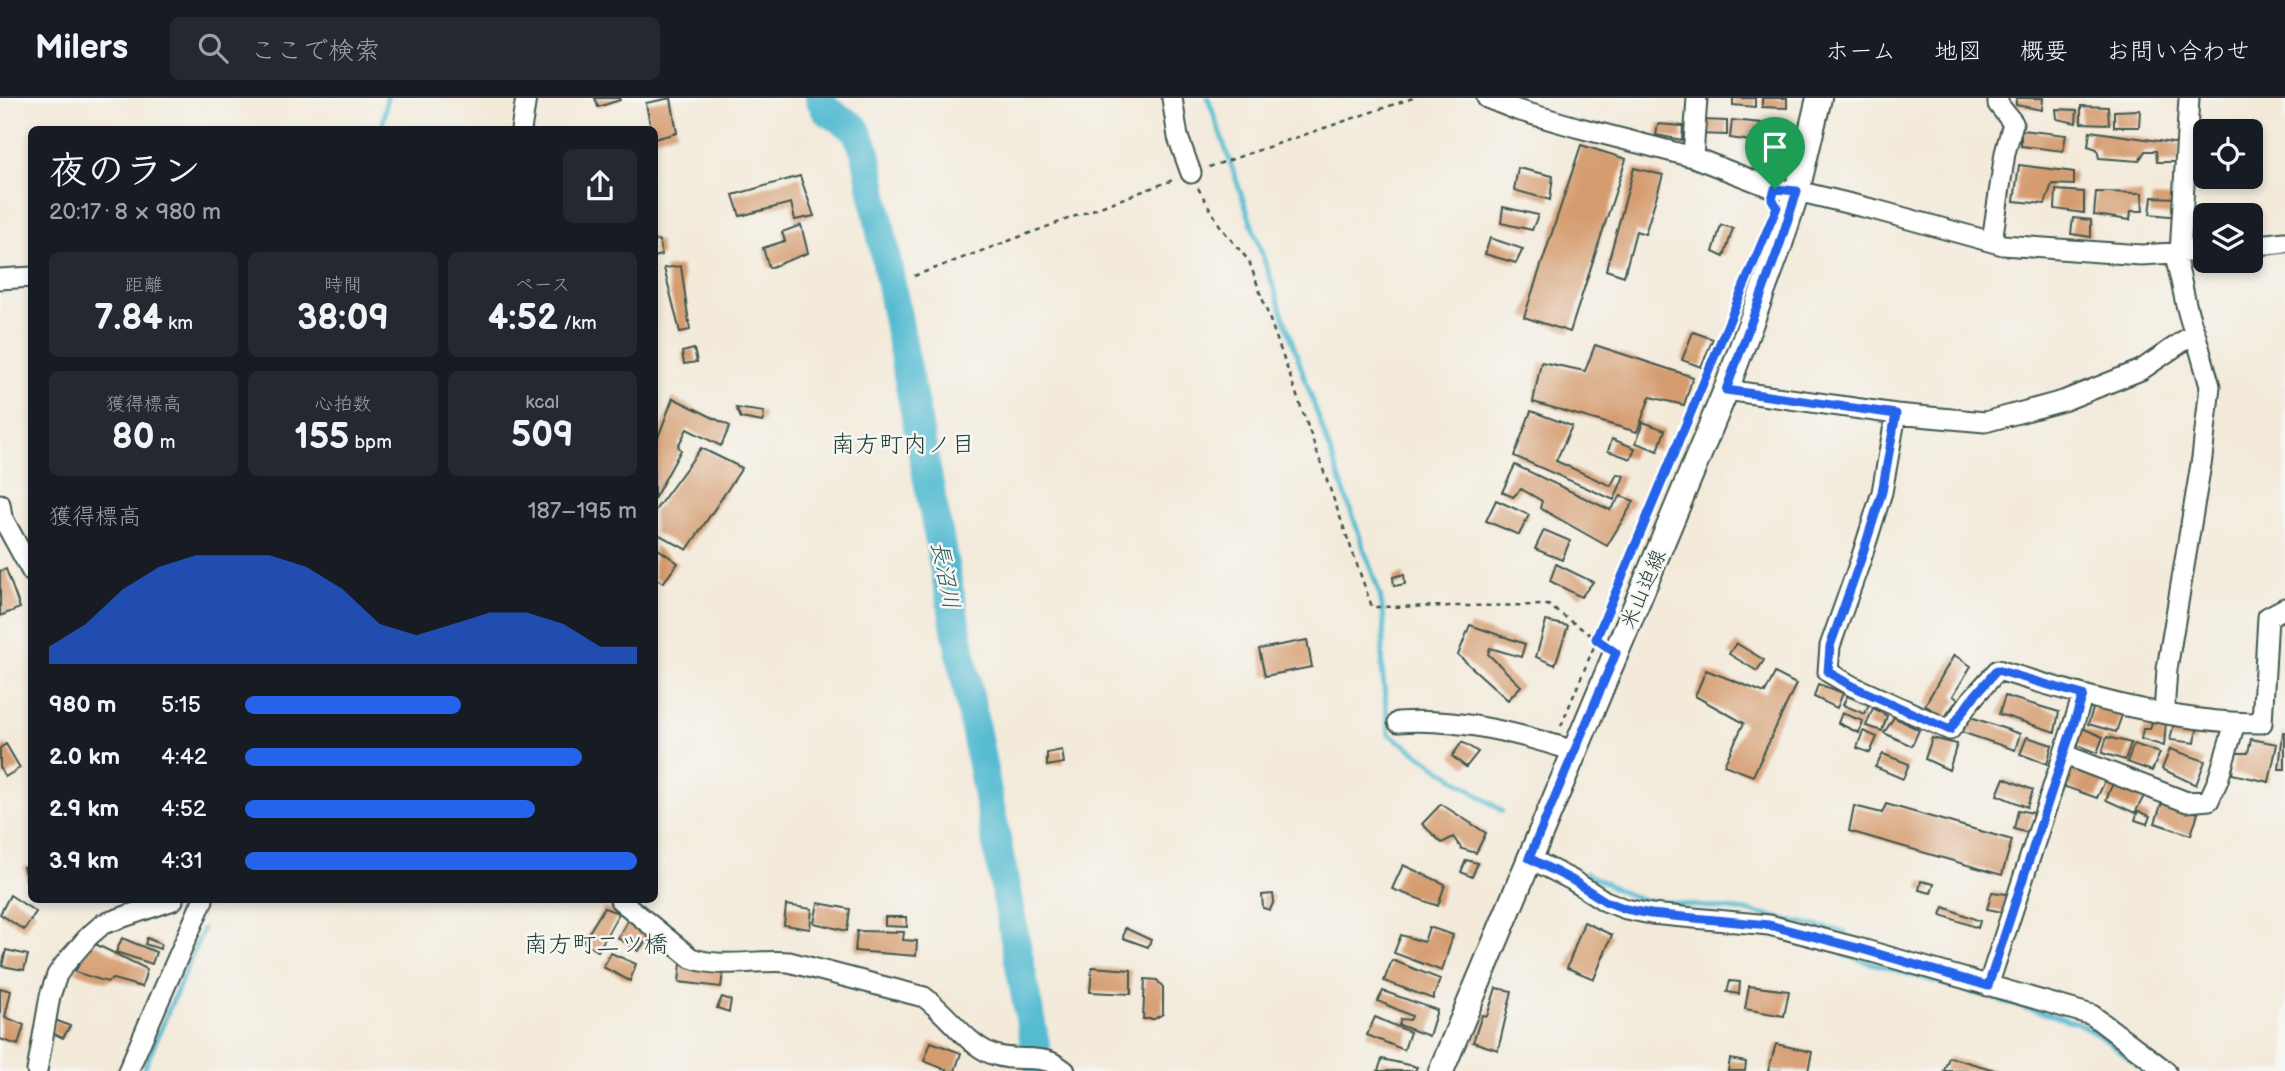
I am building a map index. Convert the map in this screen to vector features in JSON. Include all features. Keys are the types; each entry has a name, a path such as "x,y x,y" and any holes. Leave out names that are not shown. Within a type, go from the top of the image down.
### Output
{"main road":[{"name":"米山迫線","path":"1441,1071 1574,751 1606,646 1726,390 1797,191 1819,98"}],"street":[{"path":"522,126 526,98"},
{"path":"1172,98 1178,137 1195,171"},
{"path":"1487,98 1517,110 1576,127 1693,157 1775,189 1797,191 2016,247 2141,255 2193,252"},
{"path":"1693,157 1697,98"},
{"path":"1992,241 2005,153 2013,123 1998,104 1998,98"},
{"path":"2164,713 2167,669 2202,458 2210,386 2187,315 2177,254 2189,98"},
{"path":"2263,245 2285,242"},
{"path":"0,279 28,277"},
{"path":"1726,390 1896,414 1985,422 2063,401 2141,370 2195,333"},
{"path":"1896,414 1882,492 1830,646 1828,672 1852,686 1950,730 1997,670 2083,695 2173,716 2235,723 2262,723 2268,617 2285,608"},
{"path":"0,505 2,517 28,565"},
{"path":"1988,986 2083,695"},
{"path":"1398,722 1442,722 1475,727 1528,736 1574,751"},
{"path":"2065,755 2188,802 2209,800 2218,780 2235,723"},
{"path":"1532,853 1605,901 1626,909 1651,914 1769,925 2092,1015 2166,1071"},
{"path":"37,1071 50,996 57,975 64,965 103,924 164,903"},
{"path":"128,1071 202,903"},
{"path":"624,903 691,958 704,963 770,960 789,962 924,998 939,1008 963,1035 990,1053 1009,1059 1050,1061 1065,1071"}],"path":[{"path":"914,276 1195,171 1413,98"},
{"path":"1195,171 1203,199 1222,229 1249,261 1372,607 1548,605 1606,646"},
{"path":"1558,733 1606,646 1724,332"}],"building":[{"path":"595,98 620,98 620,100 598,107"},
{"path":"671,98 677,133 658,138 658,126 650,126 646,103"},
{"path":"1733,98 1755,98 1755,107 1733,105"},
{"path":"1762,98 1787,98 1787,108 1762,107"},
{"path":"2016,98 2043,98 2042,110 2016,105"},
{"path":"2081,106 2108,107 2109,124 2081,123"},
{"path":"2056,109 2077,110 2076,123 2057,119"},
{"path":"2140,110 2139,127 2114,127 2114,111"},
{"path":"1701,120 1727,121 1727,135 1698,134"},
{"path":"1732,120 1761,123 1758,142 1730,138"},
{"path":"1658,124 1683,126 1682,140 1656,135"},
{"path":"2021,130 2066,135 2063,151 2021,146"},
{"path":"2090,131 2180,144 2180,162 2157,162 2156,151 2145,151 2139,161 2099,158 2097,149 2088,146"},
{"path":"1581,145 1626,159 1570,332 1524,317"},
{"path":"2019,165 2074,172 2074,185 2052,184 2045,204 2014,201"},
{"path":"1518,168 1553,176 1550,200 1514,190"},
{"path":"1634,168 1663,175 1645,234 1636,231 1624,276 1606,270"},
{"path":"800,176 814,216 795,220 791,203 740,216 733,195"},
{"path":"2056,190 2084,192 2084,213 2055,209"},
{"path":"2096,192 2142,193 2143,211 2131,211 2130,220 2094,215"},
{"path":"2152,197 2178,198 2178,217 2150,214"},
{"path":"1503,207 1538,215 1532,230 1501,223"},
{"path":"2073,218 2091,220 2091,237 2071,234"},
{"path":"801,225 808,253 769,268 763,248 785,241 782,232"},
{"path":"1721,225 1733,228 1724,257 1713,252"},
{"path":"1490,238 1523,249 1516,263 1485,254"},
{"path":"658,240 662,255 658,256"},
{"path":"681,266 690,330 680,332 664,268"},
{"path":"1693,332 1713,339 1701,367 1682,360"},
{"path":"1595,345 1693,377 1684,405 1650,397 1637,432 1533,402 1541,362 1585,371"},
{"path":"694,349 697,362 684,364 682,352"},
{"path":"673,398 730,426 721,446 687,429 678,446 681,450 658,492 658,437"},
{"path":"736,408 764,412 763,422 741,418"},
{"path":"1531,411 1572,426 1556,461 1611,486 1617,474 1624,476 1614,500 1514,456"},
{"path":"1643,422 1665,430 1658,451 1636,443"},
{"path":"1612,439 1635,448 1631,459 1608,451"},
{"path":"701,448 742,468 687,550 658,534 658,507"},
{"path":"1515,465 1610,510 1621,496 1634,501 1607,546 1540,508 1542,501 1521,489 1513,497 1502,492"},
{"path":"1496,500 1529,515 1519,535 1486,521"},
{"path":"1544,530 1570,541 1562,560 1535,549"},
{"path":"658,549 678,563 663,583 658,580"},
{"path":"1556,564 1593,582 1581,597 1550,581"},
{"path":"6,569 20,608 0,616 0,571"},
{"path":"1404,574 1405,584 1394,586 1393,577"},
{"path":"1546,621 1568,626 1555,665 1536,657"},
{"path":"1470,625 1525,644 1521,657 1490,648 1488,654 1521,686 1508,700 1458,655"},
{"path":"1307,640 1312,667 1265,676 1259,649"},
{"path":"1736,643 1764,660 1757,671 1729,654"},
{"path":"1954,655 1971,666 1953,696 1958,699 1944,718 1925,705"},
{"path":"1706,670 1765,693 1775,673 1796,684 1753,776 1724,765 1744,723 1695,696"},
{"path":"1818,684 1843,693 1837,708 1814,697"},
{"path":"1847,696 1869,704 1865,714 1843,705"},
{"path":"2005,696 2059,712 2055,732 1999,714"},
{"path":"2094,706 2123,712 2116,732 2088,724"},
{"path":"1873,708 1887,716 1882,731 1866,726"},
{"path":"1842,713 1863,721 1859,733 1838,723"},
{"path":"1965,715 2020,734 2015,750 1958,731"},
{"path":"1894,717 1919,730 1912,746 1884,733"},
{"path":"2153,719 2166,722 2164,746 2141,739 2143,729 2150,729"},
{"path":"2174,723 2198,724 2195,743 2170,740"},
{"path":"2080,727 2103,737 2097,753 2074,744"},
{"path":"1863,731 1877,737 1870,753 1857,748"},
{"path":"2283,732 2285,769 2279,769"},
{"path":"2027,737 2052,745 2047,764 2020,754"},
{"path":"2107,737 2131,743 2125,760 2102,753"},
{"path":"1932,738 1957,744 1949,770 1925,759"},
{"path":"2251,739 2277,744 2269,782 2232,774 2235,753 2248,753"},
{"path":"1462,742 1478,752 1466,767 1452,756"},
{"path":"6,744 20,768 5,777 0,767 0,748"},
{"path":"2134,744 2160,753 2152,771 2127,762"},
{"path":"2170,749 2205,761 2196,785 2162,769"},
{"path":"1062,750 1064,763 1047,766 1047,753"},
{"path":"1883,754 1909,764 1903,779 1875,767"},
{"path":"2066,766 2106,779 2097,798 2060,785"},
{"path":"2004,778 2033,790 2027,807 1997,795"},
{"path":"2113,783 2145,794 2135,813 2106,800"},
{"path":"2162,802 2198,813 2191,835 2155,823"},
{"path":"1441,804 1486,833 1476,853 1462,849 1453,837 1442,843 1422,824"},
{"path":"1886,804 2012,840 2002,875 1849,831 1854,806 1882,813"},
{"path":"2018,810 2033,813 2028,833 2014,829"},
{"path":"2138,811 2150,816 2147,824 2135,820"},
{"path":"1466,860 1478,863 1472,877 1461,872"},
{"path":"1403,865 1445,884 1438,906 1392,889"},
{"path":"28,866 28,886 23,867"},
{"path":"1921,881 1934,884 1931,893 1919,890"},
{"path":"1992,892 2007,894 2003,912 1987,909"},
{"path":"1273,894 1274,901 1270,910 1263,908 1262,895"},
{"path":"10,895 36,912 24,930 0,914"},
{"path":"818,903 850,909 847,931 814,923"},
{"path":"786,905 812,909 810,929 784,925"},
{"path":"1944,907 1980,921 1978,928 1941,915"},
{"path":"604,908 619,913 598,951 583,942"},
{"path":"885,917 906,917 907,927 885,926"},
{"path":"628,920 651,935 638,951 618,938"},
{"path":"1584,922 1612,935 1594,979 1567,968"},
{"path":"1429,927 1453,935 1442,971 1394,953 1401,935 1424,942"},
{"path":"1125,928 1151,940 1148,947 1123,938"},
{"path":"857,931 904,932 903,940 917,941 916,956 855,951"},
{"path":"122,938 156,952 152,964 116,952"},
{"path":"147,938 161,944 160,949 145,944"},
{"path":"91,942 147,969 142,987 113,979 107,982 75,972"},
{"path":"6,950 28,955 24,970 2,966"},
{"path":"611,953 636,964 630,981 603,967"},
{"path":"1392,960 1440,979 1433,999 1384,981"},
{"path":"681,963 724,966 721,987 679,982"},
{"path":"1092,967 1131,970 1131,994 1090,992"},
{"path":"1145,979 1157,980 1163,987 1163,1014 1154,1019 1143,1019"},
{"path":"1730,981 1740,982 1739,994 1727,992"},
{"path":"1749,986 1789,991 1784,1016 1745,1009"},
{"path":"0,988 11,991 5,1017 24,1025 18,1045 0,1039"},
{"path":"1496,988 1512,991 1498,1050 1473,1042 1482,1015 1487,1016"},
{"path":"1383,991 1437,1010 1429,1036 1399,1025 1401,1019 1410,1020 1412,1016 1378,1001"},
{"path":"722,997 731,1000 729,1012 717,1008"},
{"path":"1375,1017 1410,1032 1404,1050 1367,1035"},
{"path":"55,1020 70,1026 63,1038 52,1033"},
{"path":"931,1042 961,1053 955,1071 924,1061"},
{"path":"1776,1044 1812,1052 1808,1071 1768,1071"},
{"path":"1949,1057 1995,1070 1995,1071 1944,1071"},
{"path":"1382,1059 1417,1067 1415,1071 1378,1071"},
{"path":"1730,1059 1746,1062 1745,1071 1728,1071"}],"waterway":[{"path":"383,126 387,98"},
{"name":"長沼川","path":"820,98 826,110 855,128 866,153 1040,1071"},
{"path":"1208,98 1380,595 1384,619 1382,669 1389,734 1502,811"},
{"path":"1586,873 1644,900 1746,911 1845,932"},
{"path":"143,1071 203,929"},
{"path":"1844,955 2078,1023 2105,1039 2145,1071"}],"district":[{"name":"南方町内ノ目","path":"903,444"},
{"name":"南方町二ツ橋","path":"596,944"}],"route":[{"path":"1775,189 1797,191 1726,390 1896,414 1882,492 1830,646 1828,672 1913,715 1950,730 1997,670 2083,695 1988,986 1769,925 1651,914 1626,909 1605,901 1529,858 1616,653 1596,639 1777,207 1772,199 1775,189"}]}
